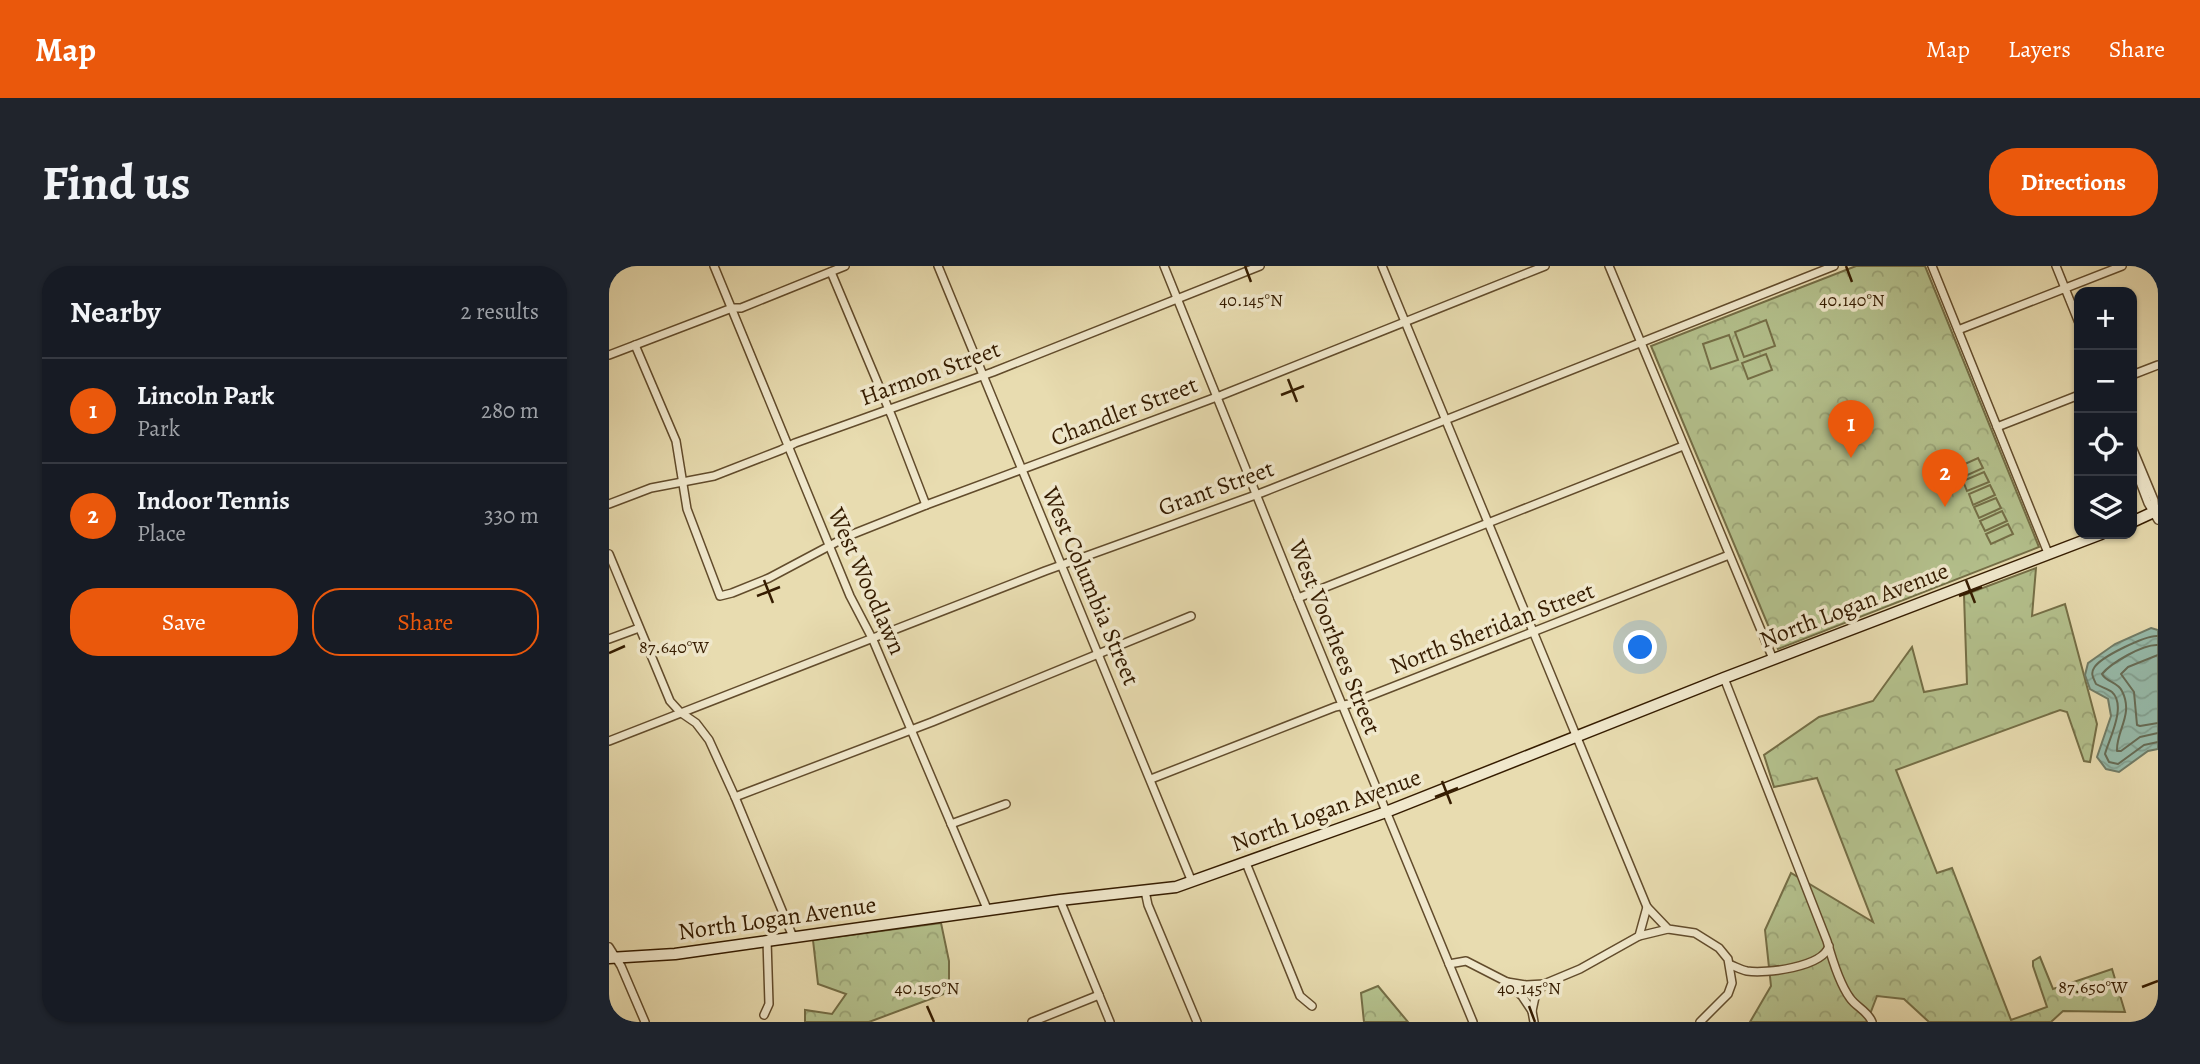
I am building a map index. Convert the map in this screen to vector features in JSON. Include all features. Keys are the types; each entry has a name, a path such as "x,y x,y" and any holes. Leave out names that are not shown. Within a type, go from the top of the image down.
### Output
{"street":[{"name":"West Woodlawn","path":"714,266 829,545 873,640 988,911"},
{"path":"609,355 732,308 741,308 845,266"},
{"name":"West Columbia Street","path":"938,266 1192,882"},
{"name":"West Voorhees Street","path":"1164,266 1473,1022"},
{"name":"Harmon Street","path":"609,504 651,488 714,476 983,375 1260,266"},
{"path":"1382,266 1647,907 1668,929"},
{"name":"Chandler Street","path":"683,482 691,525 720,596 732,593 769,578 829,545 926,505 1217,397 1545,266"},
{"path":"1609,266 1773,659"},
{"name":"Grant Street","path":"609,741 1062,565 1255,494 1834,266"},
{"path":"1932,266 2048,553"},
{"path":"2056,266 2074,310"},
{"path":"1958,330 2122,266"},
{"path":"831,272 926,505"},
{"path":"635,345 676,441 683,482"},
{"path":"2137,373 2158,365"},
{"path":"1997,427 2074,397"},
{"path":"1298,598 1683,446"},
{"path":"2137,459 2157,514"},
{"path":"2137,474 2148,503 2157,514"},
{"path":"2137,520 2157,514"},
{"name":"North Logan Avenue","path":"611,954 675,954 1059,900 1176,887 1386,812 1724,678 2087,539"},
{"path":"609,554 670,701 696,723 709,740 793,937"},
{"name":"North Sheridan Street","path":"1150,779 1729,555"},
{"path":"735,797 1020,687 1191,616"},
{"path":"609,639 639,628"},
{"path":"1724,678 1849,998 1872,1022"},
{"path":"951,824 1006,804"},
{"path":"1246,863 1300,996 1312,1006"},
{"path":"1145,891 1148,905 1196,1022"},
{"path":"1059,900 1110,1022"},
{"path":"1640,936 1647,907"},
{"path":"1507,982 1544,984 1580,969 1640,936 1668,929 1695,933 1719,948 1731,965 1732,983 1725,999 1700,1022"},
{"path":"764,1015 769,1004 767,940"},
{"path":"1731,965 1747,971 1793,968 1822,957 1829,946"},
{"path":"611,954 621,966 645,1022"},
{"path":"1449,964 1466,961 1507,982 1522,996 1532,1011"},
{"path":"1732,983 1747,971"},
{"path":"1534,1022 1532,1011 1535,997 1544,984"},
{"path":"1032,1022 1099,995"}],"green space":[{"path":"1856,266 1925,266 2039,547 1778,649 1651,346"},
{"path":"1766,320 1775,346 1744,357 1735,332"},
{"path":"1729,335 1738,360 1711,369 1703,344"},
{"path":"1766,354 1772,370 1748,379 1742,363"},
{"path":"1978,458 1983,468 1961,478 1956,468"},
{"path":"1984,472 1989,482 1967,491 1963,481"},
{"path":"1990,485 1995,495 1973,505 1969,494"},
{"path":"1996,498 2001,508 1979,518 1974,507"},
{"path":"2002,511 2007,521 1985,531 1980,521"},
{"path":"2008,524 2013,534 1991,544 1986,534"},
{"path":"2036,568 2032,616 2065,604 2097,724 2090,762 2084,761 2067,712 2060,710 1896,770 1937,873 1952,868 2011,1020 2047,1007 2033,966 2033,961 2040,957 2053,989 2112,969 2125,1012 2063,1011 2051,1022 1929,1022 1904,999 1877,996 1867,1022 1750,1022 1771,986 1765,930 1791,873 1873,922 1817,778 1774,787 1764,755 1819,717 1873,701 1912,647 1924,692 1967,684 1964,595"},
{"path":"941,923 949,961 949,992 869,1022 805,1022 805,1010 832,1014 846,994 818,984 813,940"},
{"path":"1378,986 1408,1022 1364,1022 1361,993"}],"water":[{"path":"2151,628 2158,630 2158,749 2148,751 2119,772 2106,769 2097,757 2111,716 2108,699 2090,689 2085,675 2088,663 2115,644"}],"place":[{"name":"Lincoln Park","path":"1851,458"},
{"name":"Indoor Tennis","path":"1945,507"}]}
